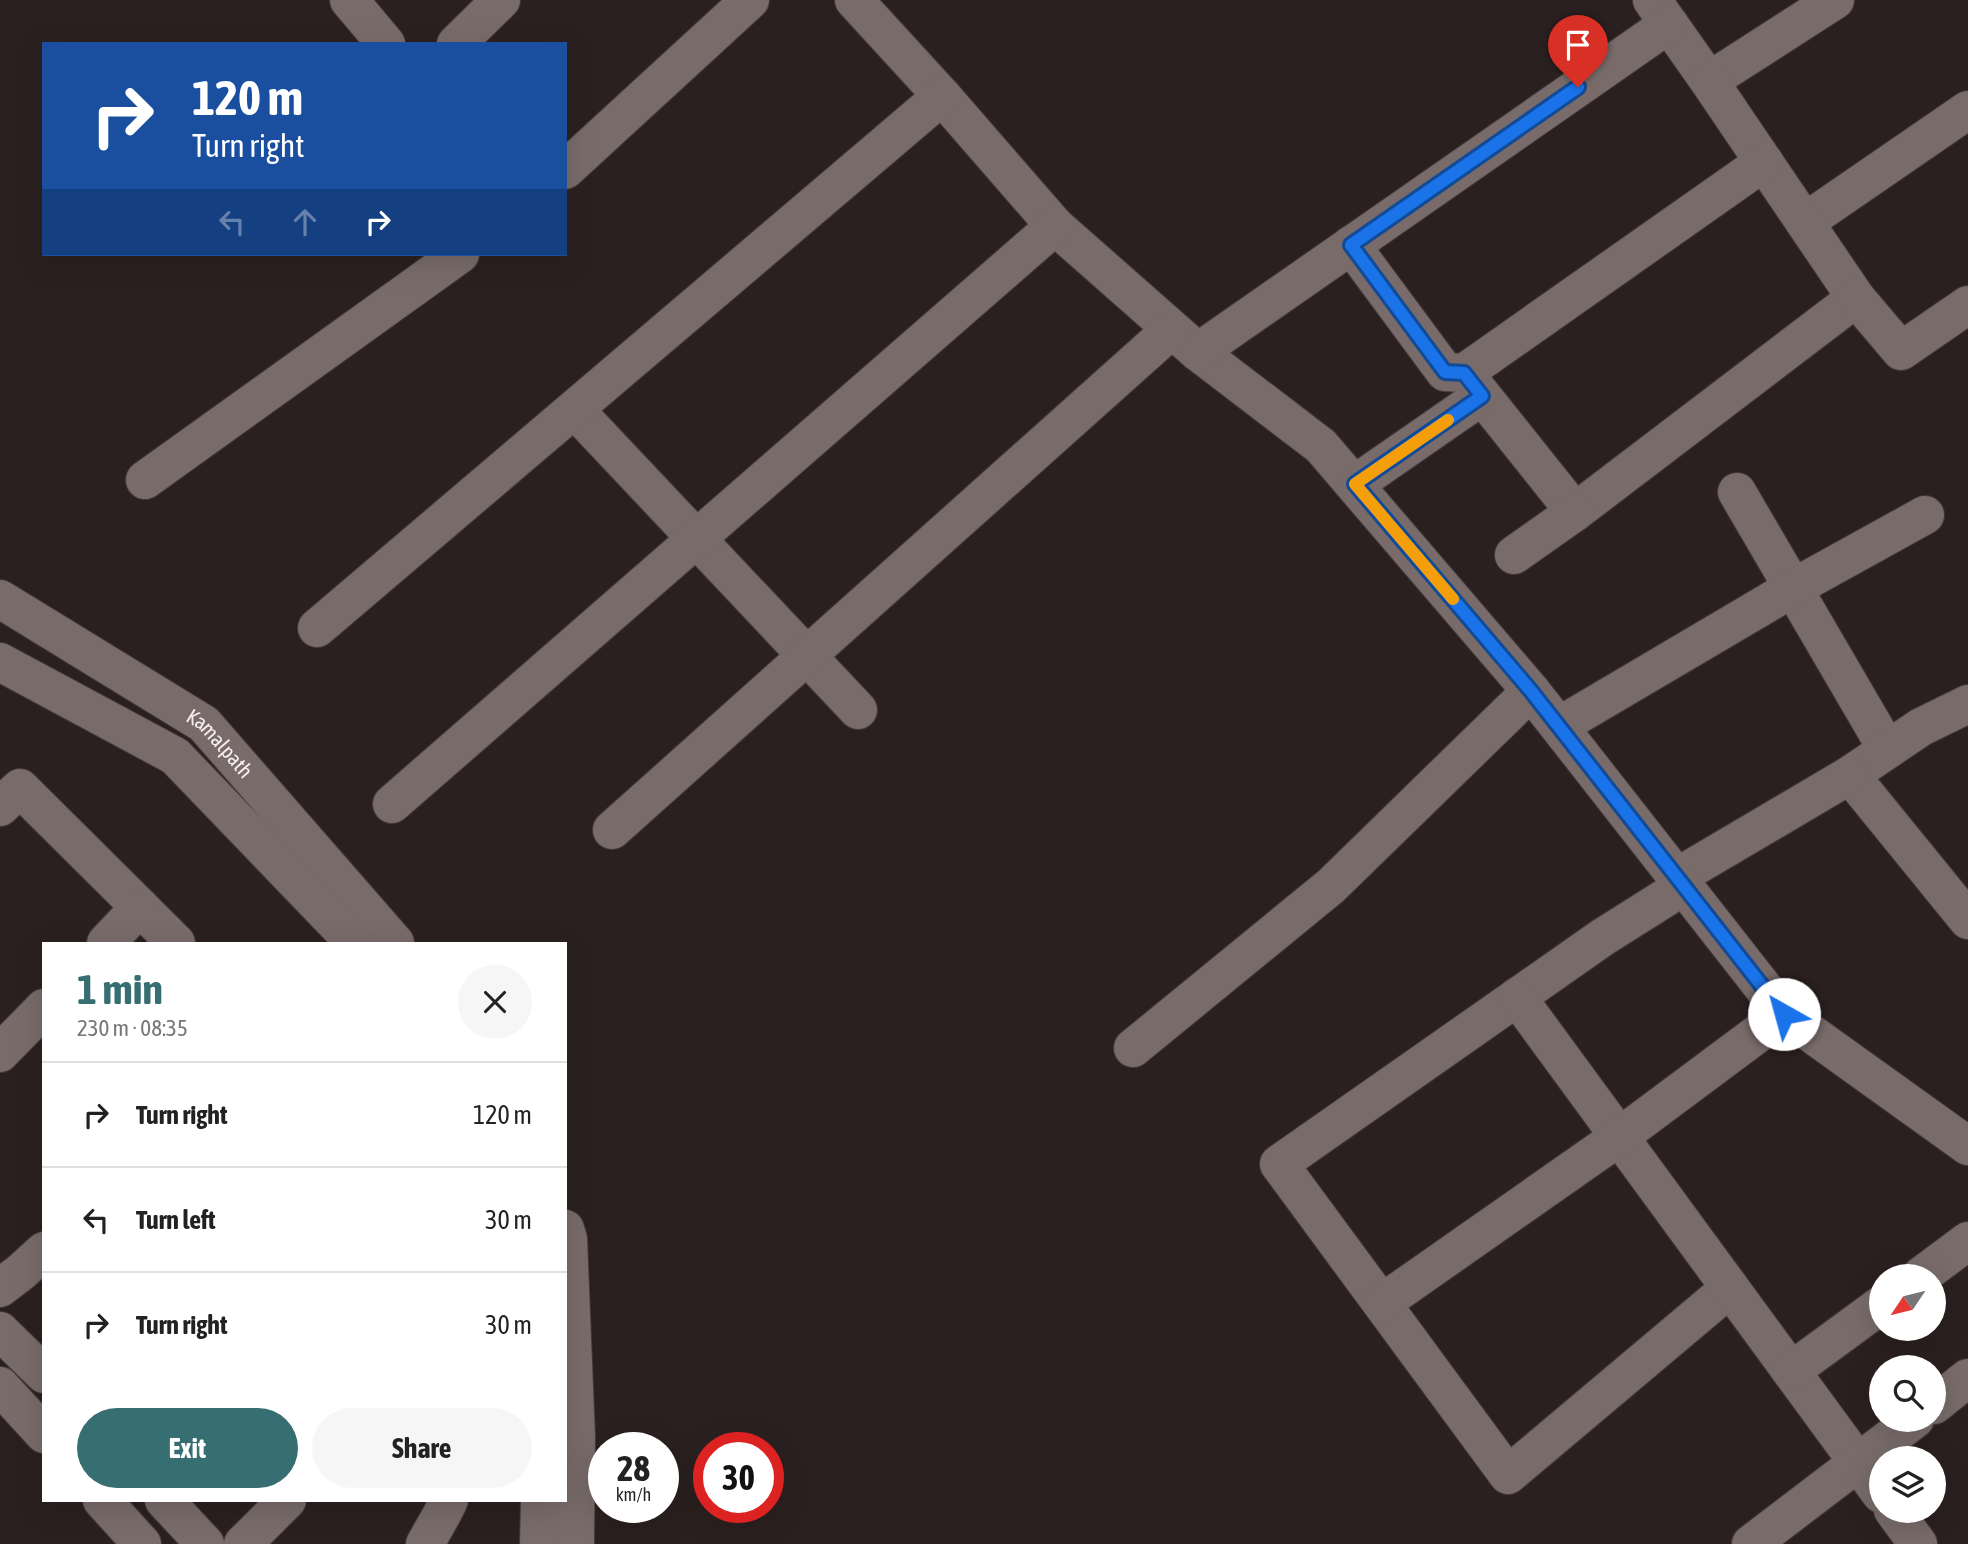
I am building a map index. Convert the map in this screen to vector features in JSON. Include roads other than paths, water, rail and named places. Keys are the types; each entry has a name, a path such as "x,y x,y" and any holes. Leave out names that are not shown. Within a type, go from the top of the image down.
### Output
{"street":[{"path":"349,0 384,42"},
{"path":"458,42 501,0"},
{"path":"567,168 750,0"},
{"path":"854,0 1055,226 1185,341 1321,446 1531,691 1784,1014 1968,1146"},
{"path":"1709,81 1835,0"},
{"path":"612,830 807,656 1185,341 1351,245 1660,12 1856,298 1901,351 1968,305"},
{"path":"317,628 942,96"},
{"path":"1805,222 1968,110"},
{"path":"1355,484 1473,384 1764,162"},
{"path":"392,804 1055,226"},
{"path":"1351,245 1445,372 1473,384 1575,512"},
{"path":"145,480 457,256"},
{"path":"1514,555 1575,512 1856,298"},
{"path":"575,410 858,710"},
{"path":"1737,492 1887,749"},
{"path":"1559,726 1793,588 1924,515"},
{"name":"Kamalpath","path":"0,598 204,724 394,942"},
{"path":"0,662 175,757 354,942"},
{"path":"1133,1048 1331,886 1531,691"},
{"path":"1730,1288 1508,1475 1279,1164 1681,882 1921,727 1968,704"},
{"path":"1850,775 1968,920"},
{"path":"0,807 20,788 175,942"},
{"path":"107,942 140,907"},
{"path":"1517,997 1869,1477"},
{"path":"0,1054 42,1010"},
{"path":"1382,1303 1619,1137 1784,1014"},
{"path":"567,1236 576,1437 575,1544"},
{"path":"1937,1264 1968,1241"},
{"path":"0,1287 42,1253"},
{"path":"1791,1371 1869,1314"},
{"path":"0,1331 42,1372"},
{"path":"1946,1395 1968,1378"},
{"path":"0,1385 42,1432"},
{"path":"1751,1544 1898,1432"},
{"path":"104,1502 142,1544"},
{"path":"166,1502 205,1544"},
{"path":"243,1544 285,1502"},
{"path":"425,1544 448,1502"},
{"path":"539,1544 540,1502"},
{"path":"1903,1523 1918,1544"}]}
